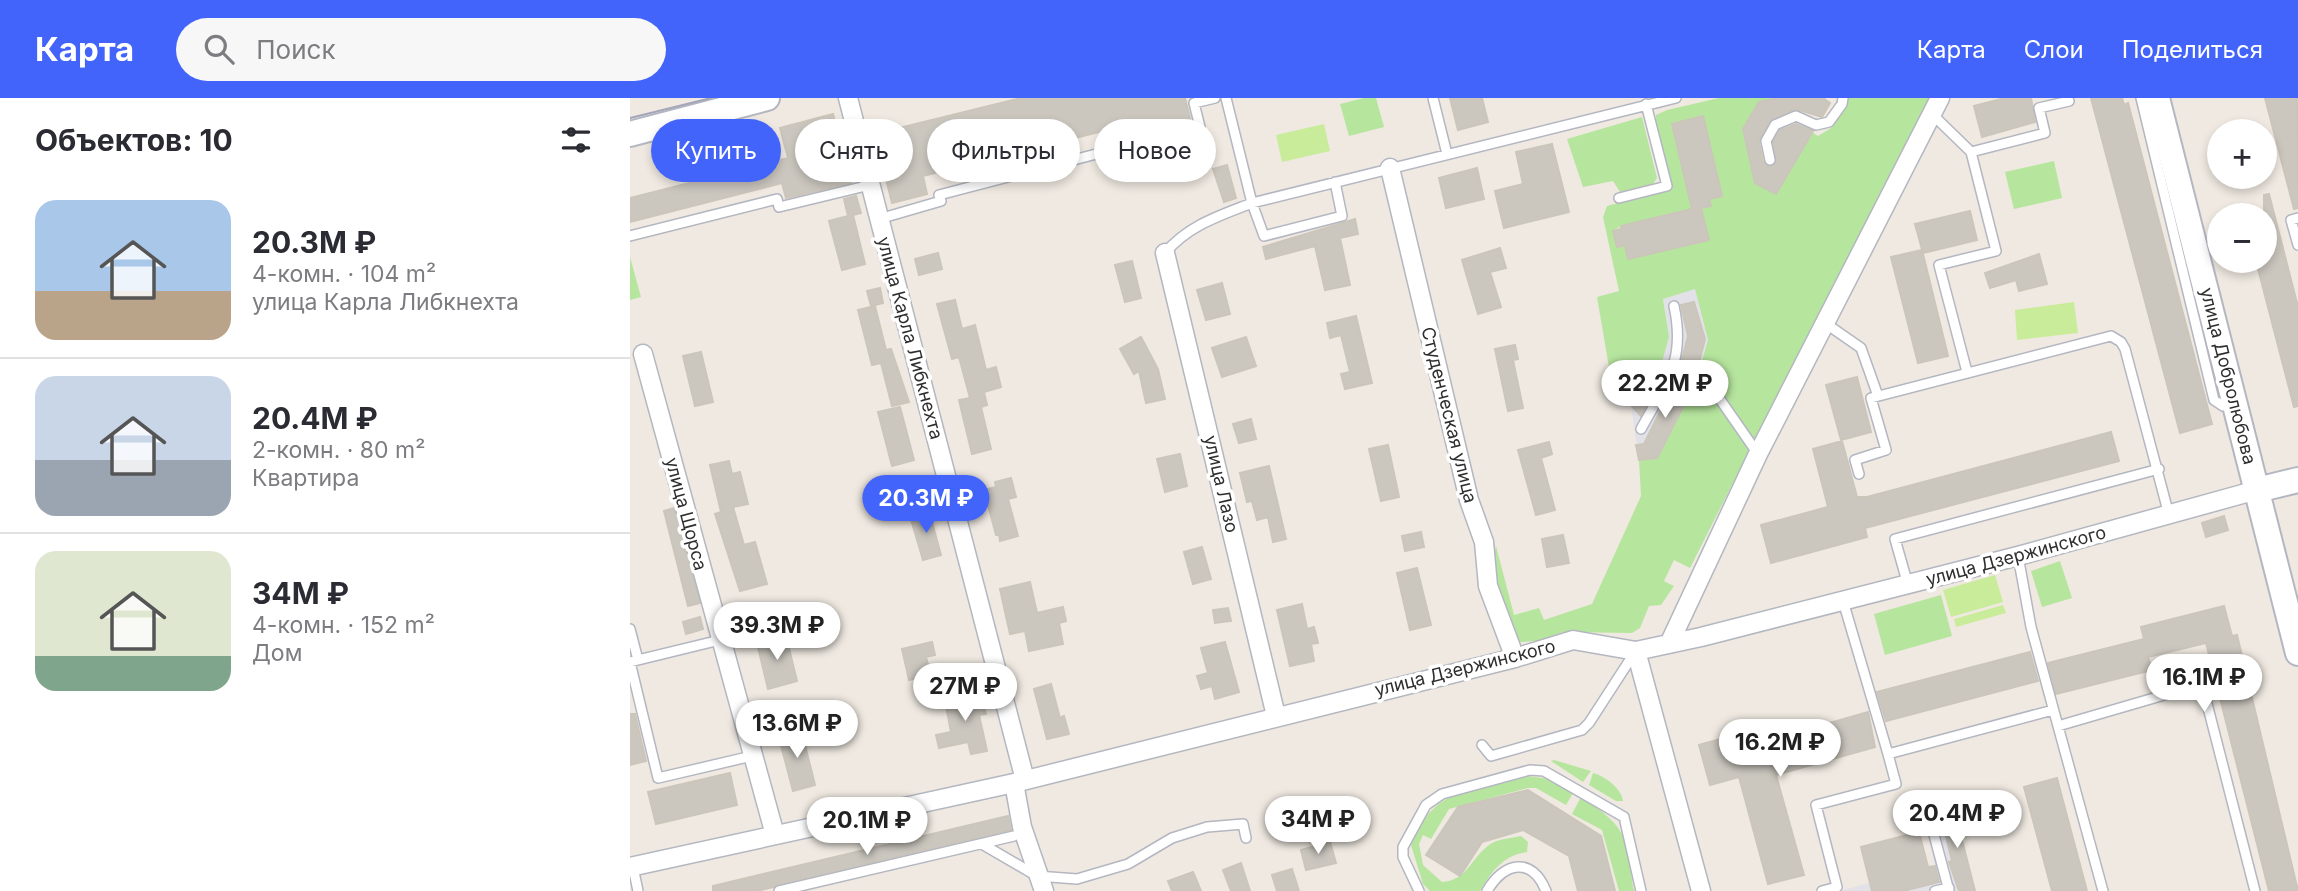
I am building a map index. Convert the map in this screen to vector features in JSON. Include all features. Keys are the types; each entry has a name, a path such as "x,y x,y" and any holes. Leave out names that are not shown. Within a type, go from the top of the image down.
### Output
{"street":[{"path":"630,134 767,98"},
{"name":"улица Карла Либкнехта","path":"848,98 1019,782 1022,828 1041,884"},
{"name":"улица Добролюбова","path":"2157,98 2298,653"},
{"path":"1670,642 1758,454 1936,106"},
{"name":"Студенческая улица","path":"1390,168 1469,500 1484,542 1488,586 1515,658"},
{"name":"улица Лазо","path":"1165,253 1276,716"},
{"name":"улица Щорса","path":"643,354 775,835"},
{"name":"улица Дзержинского","path":"631,867 1019,782 1515,658 1573,640 1636,651 1908,585 2298,480"},
{"path":"1636,651 1701,891"}],"lane":[{"path":"879,219 941,201 939,195 1200,127 1194,103 1215,98"},
{"path":"1226,98 1252,203 1264,236 1342,216 1335,182"},
{"path":"1433,98 1447,154"},
{"path":"1165,253 1180,236 1203,222 1252,203 1676,98"},
{"path":"1770,160 1766,141 1775,125 1796,116 1816,125 1829,122 1843,98"},
{"path":"2141,98 2214,400 2223,406 2234,402"},
{"path":"1970,152 2045,133 2039,108 2069,101"},
{"path":"1619,198 1667,186 1646,104"},
{"path":"1936,106 1970,152 1996,251 1939,265 1967,372"},
{"path":"630,236 777,198 779,207 870,185"},
{"path":"2298,218 2291,220 2298,245"},
{"path":"1641,429 1674,368 1680,334 1674,306"},
{"path":"1825,323 1861,348 1878,396"},
{"path":"1859,474 1855,460 1886,450 1871,398 2095,338 2116,338 2125,349 2159,469 2169,515"},
{"path":"1674,368 1708,382 1758,454"},
{"path":"1908,585 1895,538 2159,469"},
{"path":"2018,556 2031,627 2103,891"},
{"path":"1822,891 1837,887 1816,806 1896,784 1843,601"},
{"path":"630,629 633,662 657,778 752,756"},
{"path":"633,662 720,640"},
{"path":"1482,745 1491,756 1581,730 1589,723 1636,651"},
{"path":"2058,726 2202,684 2255,891"},
{"path":"1888,754 2053,710"},
{"path":"1419,891 1403,857 1403,846 1426,805 1442,794 1530,770 1544,771 1624,817 1641,891"},
{"path":"1929,816 1949,889 1935,891"},
{"path":"982,844 1041,884 1077,879 1128,864 1172,838 1207,827 1243,824 1246,838"},
{"path":"779,891 1014,836"},
{"path":"1488,891 1495,877 1512,866 1530,869 1541,878 1546,891"},
{"path":"631,867 638,891"}],"shaded area":[{"path":"1695,289 1708,340 1696,381 1657,458 1639,460 1631,405 1648,375 1657,379 1669,337 1663,299"},
{"path":"1953,805 1975,891 1839,891 1935,866 1923,813"}],"green space":[{"path":"1376,98 1384,127 1349,136 1340,104"},
{"path":"1719,98 1779,98 1759,102 1755,183 1776,194 1812,132 1818,136 1831,128 1847,98 1934,98 1837,277 1690,568 1674,560 1664,581 1674,586 1661,605 1649,606 1640,628 1632,633 1563,632 1538,641 1519,642 1498,595 1494,570 1496,546 1514,615 1539,608 1544,620 1592,604 1641,496 1639,460 1657,458 1696,381 1708,340 1695,289 1663,299 1669,337 1657,380 1647,376 1631,405 1623,365 1609,367 1597,297 1619,291 1603,217 1607,206 1670,189 1656,126 1656,115","holes":["1703,117 1722,196 1709,199 1710,206 1701,208 1708,240 1625,245 1613,231 1621,226 1692,209"]},
{"path":"1642,117 1657,178 1653,184 1620,192 1613,181 1583,187 1567,139"},
{"path":"1324,124 1330,151 1282,162 1276,135"},
{"path":"2054,161 2062,198 2014,209 2005,172"},
{"path":"630,257 641,297 630,300"},
{"path":"2074,302 2078,333 2017,340 2015,310"},
{"path":"2060,561 2072,598 2042,607 2031,571"},
{"path":"1995,575 2003,602 1951,617 1943,590"},
{"path":"1941,595 1952,636 1885,655 1874,614"},
{"path":"2003,605 2006,613 1956,627 1954,619"},
{"path":"1551,761 1591,771 1583,782"},
{"path":"1593,773 1612,784 1620,792 1623,801 1616,801 1589,785"},
{"path":"1527,776 1550,779 1573,793 1566,805 1536,788 1528,788 1449,809 1431,839 1423,835 1419,844 1423,865 1442,882 1458,877 1496,841 1521,836 1528,842 1527,852 1504,861 1480,891 1430,891 1423,884 1411,845 1420,826 1431,812 1443,801 1473,788"},
{"path":"1581,797 1617,826 1626,846 1634,891 1619,891 1602,830 1572,814"}],"building":[{"path":"1021,98 1185,98 1190,119 1094,119 1094,133 1080,137 1080,119 936,119"},
{"path":"1450,98 1482,98 1488,122 1458,130"},
{"path":"1779,98 1823,98 1830,103 1822,117 1796,109 1769,122 1759,142 1763,162 1768,167 1777,162 1773,142 1780,130 1796,124 1813,131 1776,194 1755,183 1743,129 1759,102"},
{"path":"2005,98 2031,98 2035,122 1982,137 1974,106"},
{"path":"2091,98 2122,98 2124,105 2128,103 2212,424 2180,433"},
{"path":"2265,98 2297,98 2298,208 2294,209 2277,144 2277,119 2270,119"},
{"path":"833,114 834,119 814,119"},
{"path":"1703,116 1722,196 1709,199 1711,206 1701,208 1709,240 1628,259 1625,245 1617,247 1613,231 1621,229 1621,226 1692,209 1672,124"},
{"path":"927,121 927,175 923,176 927,194 892,203 887,182 913,182 913,125"},
{"path":"795,124 795,182 851,183 786,198 782,183 630,222 630,198 693,182 781,182 781,160 788,158 781,128"},
{"path":"1552,144 1569,212 1504,228 1495,191 1523,184 1516,152"},
{"path":"1227,165 1236,198 1224,202 1216,178 1216,168"},
{"path":"1477,168 1484,199 1446,208 1439,178"},
{"path":"2269,194 2271,203 2264,203 2264,195"},
{"path":"856,196 861,213 853,215 865,264 842,270 829,221 848,216 844,199"},
{"path":"1970,211 1977,240 1923,253 1915,224"},
{"path":"1355,219 1358,234 1340,238 1350,285 1325,290 1315,246 1266,259 1263,247"},
{"path":"2277,225 2298,307 2298,406 2294,407 2259,273 2277,273"},
{"path":"1500,248 1506,268 1490,272 1501,307 1478,314 1462,260"},
{"path":"1922,250 1948,356 1918,363 1891,257"},
{"path":"938,253 942,269 919,275 915,259"},
{"path":"2039,254 2047,284 2019,291 2016,280 1990,288 1985,273"},
{"path":"1132,261 1141,298 1125,302 1115,265"},
{"path":"1222,283 1230,314 1206,320 1197,290"},
{"path":"880,288 883,303 871,306 867,291"},
{"path":"955,300 962,329 975,325 986,370 996,367 1001,387 984,392 987,405 981,407 991,449 972,454 959,400 970,398 959,357 952,359 937,304"},
{"path":"1694,302 1705,339 1697,370 1681,363 1688,336 1681,305"},
{"path":"875,306 886,350 891,349 909,402 892,406 881,363 872,365 858,310"},
{"path":"1356,316 1372,383 1345,389 1341,374 1350,372 1341,335 1330,338 1327,323"},
{"path":"1141,337 1158,369 1165,399 1146,403 1139,371 1134,374 1120,349"},
{"path":"1246,337 1256,366 1222,377 1212,348"},
{"path":"1515,345 1518,359 1513,360 1523,408 1508,411 1495,349"},
{"path":"701,352 713,402 695,406 683,356"},
{"path":"1648,375 1659,381 1641,416 1631,405"},
{"path":"1677,377 1694,384 1693,387 1657,458 1639,460 1636,445 1644,444"},
{"path":"1857,377 1871,432 1841,440 1826,385"},
{"path":"900,407 914,460 892,466 878,412"},
{"path":"1251,419 1256,439 1239,443 1233,424"},
{"path":"2111,432 2119,461 1865,528 1867,537 1771,563 1761,525 1828,507 1813,449 1842,441 1857,497 1867,497"},
{"path":"1549,442 1552,454 1541,458 1555,510 1536,515 1518,450"},
{"path":"1388,445 1399,497 1381,501 1369,449"},
{"path":"1180,454 1187,486 1165,492 1157,459"},
{"path":"729,461 732,474 740,472 748,504 733,507 744,545 755,542 767,584 740,591 715,514 721,512 710,465"},
{"path":"1269,466 1286,539 1273,542 1268,517 1257,520 1252,501 1247,502 1240,473"},
{"path":"1011,478 1016,497 1008,499 1018,536 1000,541 984,490 996,487 995,482"},
{"path":"674,508 700,603 688,606 664,511"},
{"path":"929,511 941,555 923,560 910,516"},
{"path":"2224,516 2228,530 2206,537 2202,523"},
{"path":"1421,532 1424,547 1405,551 1402,536"},
{"path":"1563,535 1569,563 1547,567 1542,539"},
{"path":"1202,547 1211,579 1193,584 1184,552"},
{"path":"1417,568 1431,625 1410,630 1397,573"},
{"path":"1030,582 1037,613 1063,607 1066,621 1059,623 1063,644 1029,651 1025,631 1010,634 1000,589"},
{"path":"1302,604 1307,629 1314,627 1318,643 1311,644 1314,661 1290,666 1277,610"},
{"path":"2224,606 2232,636 2237,635 2298,891 2269,891 2206,643 2148,657 2152,670 2056,694 2048,663 2144,639 2141,627"},
{"path":"1228,608 1231,621 1215,623 1213,610"},
{"path":"700,617 703,629 686,634 683,622"},
{"path":"786,636 797,681 768,689 757,643"},
{"path":"932,642 935,655 926,657 929,668 920,670 921,677 909,680 902,649"},
{"path":"1225,642 1239,692 1215,699 1212,686 1201,689 1197,676 1208,673 1201,648"},
{"path":"2030,652 2038,681 1886,721 1877,692"},
{"path":"1051,684 1060,718 1064,716 1069,734 1047,739 1034,689"},
{"path":"981,692 986,714 979,715 987,751 971,754 968,742 939,748 936,735 951,732 946,706 953,705 951,698"},
{"path":"1868,712 1875,747 1776,775 1804,875 1768,884 1739,777 1710,785 1699,745 1763,727 1767,741"},
{"path":"630,714 635,714 646,761 630,765"},
{"path":"801,729 815,785 793,791 778,734"},
{"path":"730,773 737,805 656,824 648,792"},
{"path":"2057,778 2087,891 2052,891 2024,787"},
{"path":"1528,790 1601,836 1615,891 1578,891 1569,856 1523,830 1482,842 1460,876 1426,855 1458,807"},
{"path":"1953,805 1975,891 1959,891 1949,862 1952,861 1939,808"},
{"path":"1008,816 1011,830 757,891 713,891 713,886"},
{"path":"1919,832 1928,867 1935,866 1939,882 1903,891 1872,891 1861,847"},
{"path":"1330,842 1336,863 1306,870 1301,850"},
{"path":"1241,863 1250,891 1231,891 1223,870"},
{"path":"1292,869 1299,891 1277,891 1272,875"},
{"path":"1193,872 1201,891 1172,891 1168,881"}],"tram line":[{"path":"630,118 711,98"}]}
